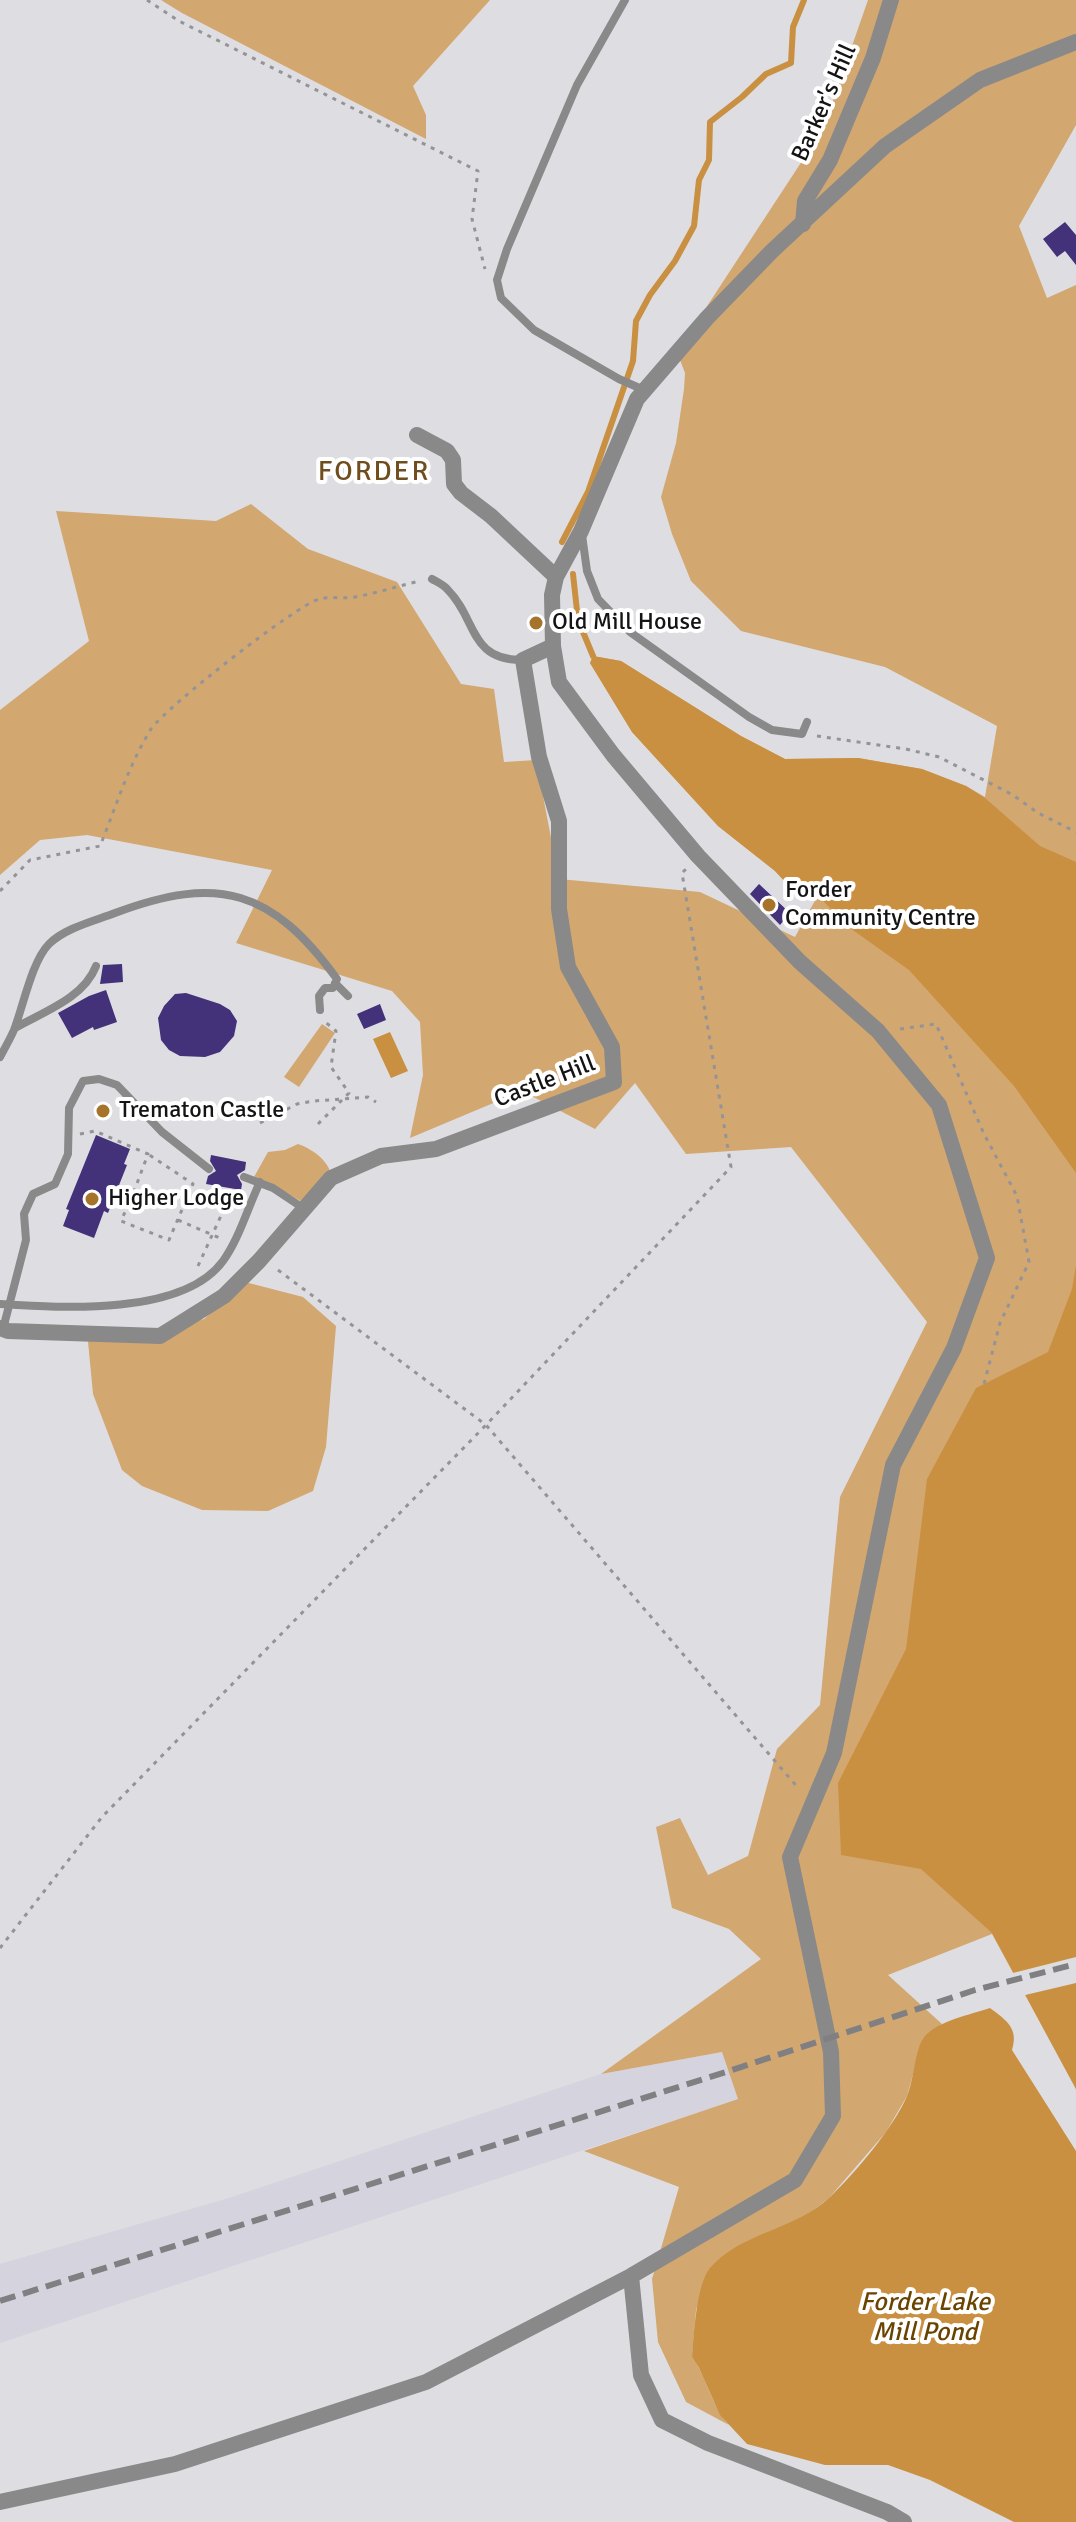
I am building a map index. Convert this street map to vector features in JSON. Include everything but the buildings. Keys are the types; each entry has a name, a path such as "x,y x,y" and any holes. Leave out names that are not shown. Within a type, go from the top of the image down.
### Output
{"street":[{"name":"Barker's Hill","path":"803,224 805,201 830,160 873,58 891,0"},
{"path":"0,2502 175,2464 426,2382 631,2276 795,2180 833,2116 831,2052 790,1857 834,1753 893,1465 954,1348 987,1258 939,1105 878,1031 800,962 698,856 613,755 559,682 553,646 552,595 556,577 581,531 637,399 637,387 772,251 885,146 980,80 1076,42"},
{"path":"417,435 447,451 453,460 454,484 461,493 502,525 556,577"},
{"path":"523,660 553,646"},
{"name":"Castle Hill","path":"1,1328 8,1331 160,1336 224,1296 259,1261 331,1178 381,1156 436,1149 614,1082 612,1047 568,967 559,909 559,821 539,757 523,660"},
{"path":"631,2276 641,2375 662,2420 708,2443 887,2512 904,2522"}],"lane":[{"path":"625,0 577,85 497,280 501,298 534,330 637,387"},
{"path":"581,531 587,571 598,599 630,632 772,730 802,734 807,722"},
{"path":"432,579 447,588 483,648 507,660 523,660"},
{"path":"0,1057 15,1029 37,965 48,945 76,928 177,893 214,893 249,898 283,918 319,954 337,979 333,988 325,988 319,996 320,1010"},
{"path":"15,1029 80,990 90,981 96,966"},
{"path":"335,983 348,996"},
{"path":"1,1328 4,1305 26,1240 24,1214 33,1194 55,1184 68,1154 69,1108 83,1081 99,1079 117,1085 162,1132 209,1169"},
{"path":"244,1177 260,1182 303,1208"},
{"path":"4,1305 114,1305 170,1297 189,1289 210,1275 224,1260 260,1182"}],"path":[{"path":"147,0 179,21 478,171 472,219 483,268 497,280"},
{"path":"0,891 30,860 100,846 122,784 152,726 203,681 304,606 320,598 372,594 432,579"},
{"path":"802,734 939,757 1076,832"},
{"path":"0,1948 102,1817 486,1425 731,1167 682,873 698,856"},
{"path":"318,1124 349,1093 331,1067 336,1031 321,1018 320,1010"},
{"path":"878,1031 936,1024 984,1134 1017,1196 1029,1262 1000,1323 984,1384"},
{"path":"260,1123 297,1104 333,1098 368,1097 376,1102"},
{"path":"68,1137 95,1131 148,1154 193,1184 169,1240 121,1221 148,1154"},
{"path":"118,1189 133,1194"},
{"path":"189,1289 230,1196"},
{"path":"178,1220 232,1244"},
{"path":"278,1270 486,1425 812,1804"}],"shaded area":[{"path":"161,0 490,0 413,86 426,115 426,139"},
{"path":"868,0 1076,0 1076,125 1019,226 1047,298 1076,285 1076,2089 992,1934 888,1975 942,2024 923,2038 907,2096 886,2132 829,2198 806,2216 739,2246 709,2270 696,2310 692,2357 729,2425 686,2402 658,2342 652,2279 679,2187 584,2151 738,2099 722,2052 601,2074 761,1959 729,1929 672,1908 656,1827 680,1818 708,1875 748,1856 777,1749 820,1705 840,1497 927,1322 791,1147 686,1154 635,1083 595,1129 522,1091 410,1138 423,1075 420,1022 392,991 236,943 272,870 87,835 40,840 0,875 0,710 89,641 56,511 216,521 251,504 308,549 397,582 461,684 494,689 504,762 536,760 559,879 700,892 795,937 817,897 802,900 775,871 718,826 632,732 590,663 593,656 621,661 741,736 785,759 858,758 922,769 985,797 997,726 885,667 741,631 691,581 661,497 676,443 684,389 685,373 677,352 823,129"},
{"path":"322,1024 335,1033 299,1087 284,1077"},
{"path":"298,1144 318,1155 331,1174 304,1203 254,1177 268,1152 285,1150"},
{"path":"245,1282 303,1297 336,1326 326,1447 313,1491 268,1511 202,1510 142,1486 122,1470 93,1394 87,1331 157,1331 204,1319"},
{"path":"722,2052 738,2099 0,2343 0,2264 229,2198 601,2074"}],"water":[{"path":"593,656 621,661 741,736 785,759 858,758 922,769 966,786 985,798 1040,846 1076,862 1076,1173 1014,1086 909,970 850,928 818,896 802,900 775,871 718,826 632,732 590,663"},
{"path":"390,1032 408,1071 391,1078 373,1039"},
{"path":"1076,1265 1076,2089 992,1933 921,1869 841,1855 838,1783 906,1649 927,1479 976,1388 1048,1352 1072,1289"},
{"name":"Forder Lake Mill Pond","path":"990,2008 1010,2025 1014,2036 1012,2050 1076,2151 1076,2522 1014,2522 930,2480 888,2465 825,2465 747,2444 720,2415 692,2357 699,2298 710,2268 737,2246 801,2217 830,2197 873,2149 901,2108 924,2037 946,2022"}],"pier":[{"path":"1076,1957 1076,1983 1021,1996 1009,1974"}],"waterway":[{"path":"562,542 588,492 633,361 636,321 694,226 699,180 709,160 710,122 766,74 791,63 793,27 804,0"},
{"path":"573,574 578,620 593,656"}],"railway":[{"path":"0,2301 726,2072 975,1990 1076,1964"}],"place":[{"name":"Old Mill House","path":"536,623"},
{"name":"Forder Community Centre","path":"769,905"},
{"name":"Trematon Castle","path":"103,1111"},
{"name":"Higher Lodge","path":"92,1199"}],"district":[{"name":"FORDER","path":"374,473"}]}
